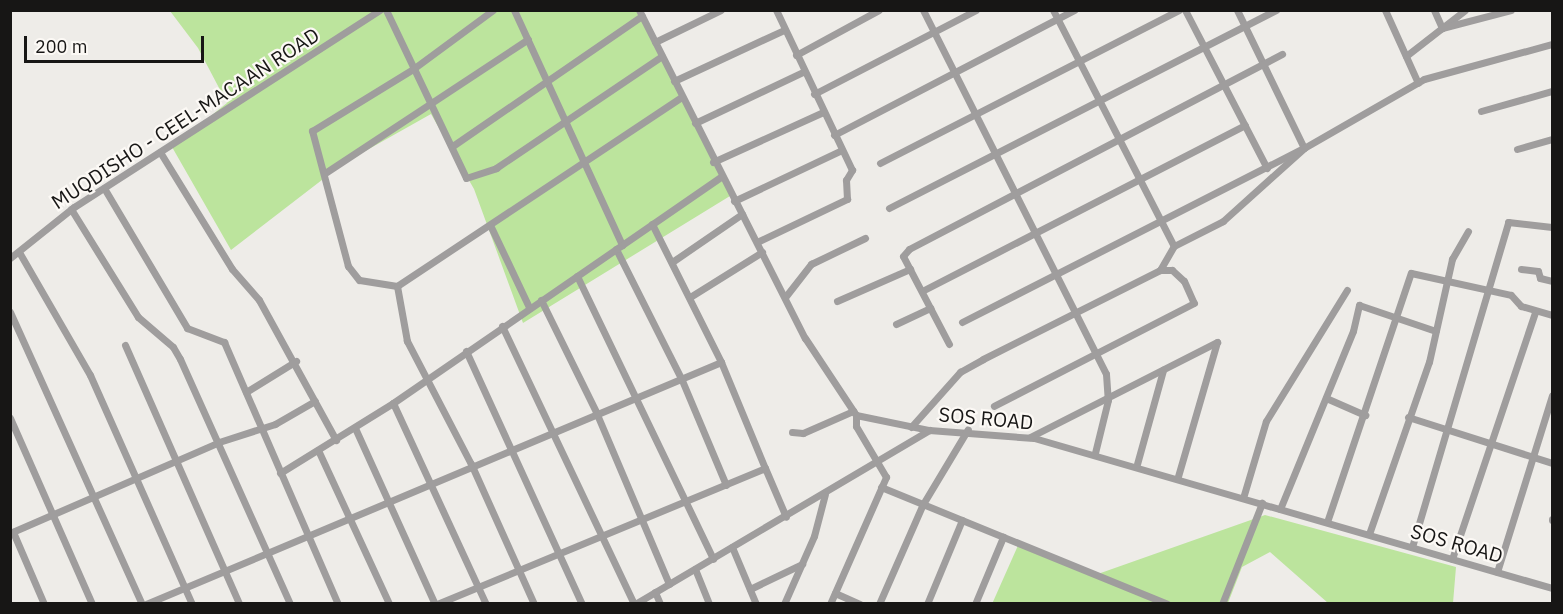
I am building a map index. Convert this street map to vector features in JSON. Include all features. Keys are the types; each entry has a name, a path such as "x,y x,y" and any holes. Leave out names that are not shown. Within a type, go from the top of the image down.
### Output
{"street":[{"name":"MUQDISHO - CEEL-MACAAN ROAD","path":"10,258 71,209 380,10"},
{"path":"386,10 430,106 454,145 466,178 476,178 566,122 662,56"},
{"path":"493,10 413,69 312,131 326,173 348,266 359,280 397,286 491,227 682,97"},
{"path":"514,10 585,162 619,247 681,378 726,485"},
{"path":"655,42 721,10"},
{"path":"796,55 879,10"},
{"path":"923,10 1106,374 1108,397 1095,453"},
{"path":"814,94 976,10"},
{"path":"1053,10 1174,246"},
{"path":"834,135 1074,10"},
{"path":"880,163 1179,10"},
{"path":"1185,10 1272,177"},
{"path":"1237,10 1304,148"},
{"path":"890,208 1203,45 1276,10"},
{"path":"1385,10 1418,83"},
{"path":"1434,10 1442,28"},
{"path":"1406,56 1465,10"},
{"path":"1442,28 1511,10"},
{"path":"757,243 847,199 846,180 852,170 803,72 776,11"},
{"path":"454,145 547,82 641,13 721,177 786,296 805,338 854,413 856,426 886,477 830,603"},
{"path":"674,81 784,30"},
{"path":"326,173 528,39"},
{"path":"962,322 1304,148 1418,83 1552,44"},
{"path":"949,344 903,256 909,249 1282,54"},
{"path":"694,123 803,72"},
{"path":"1481,111 1552,91"},
{"path":"714,162 823,112"},
{"path":"922,291 1245,125"},
{"path":"1516,149 1552,139"},
{"path":"911,426 960,372 1160,270 1174,246 1223,221 1304,148"},
{"path":"734,201 843,150"},
{"path":"160,152 232,269 259,300 296,361 336,440"},
{"path":"280,473 393,403 529,307 721,177"},
{"path":"104,188 175,311 197,335 218,336 224,342 338,603"},
{"path":"71,209 138,318 173,347 219,442 290,603"},
{"path":"672,262 742,214"},
{"path":"1412,547 1491,289 1508,222 1552,227"},
{"path":"652,224 721,362 786,516"},
{"path":"491,227 529,307"},
{"path":"1369,534 1436,331 1447,280 1459,243 1468,231"},
{"path":"786,296 811,264 865,238"},
{"path":"19,252 90,375 192,603"},
{"path":"690,297 762,252"},
{"path":"837,301 910,269"},
{"path":"1521,269 1538,270 1540,278 1552,281"},
{"path":"994,406 1194,303 1177,273 1160,270"},
{"path":"1327,522 1399,317 1411,273 1491,289 1511,295 1535,312 1552,315"},
{"path":"577,276 638,396 713,559"},
{"path":"397,286 403,299 402,327 471,464 534,603"},
{"path":"1243,498 1266,421 1347,290"},
{"path":"541,300 596,412 669,584"},
{"path":"1280,509 1326,398 1359,305 1436,331"},
{"path":"896,324 931,308"},
{"path":"10,312 144,603 471,464 721,362"},
{"path":"1452,559 1535,312"},
{"path":"502,326 555,429 601,536 635,603 879,463 929,430"},
{"path":"1030,437 1217,342 1178,476"},
{"path":"125,345 178,459 239,603"},
{"path":"466,351 513,447 582,603"},
{"path":"246,392 296,361"},
{"path":"1137,464 1163,370"},
{"path":"1497,572 1530,456 1550,412 1552,395"},
{"path":"1326,398 1365,415"},
{"path":"44,603 12,533 178,459 261,428 315,401"},
{"path":"393,403 486,603"},
{"path":"792,432 803,433 854,413"},
{"name":"SOS ROAD","path":"854,413 929,430 968,429 1030,437 1095,453 1552,588"},
{"path":"1408,417 1552,463"},
{"path":"10,418 92,603"},
{"path":"355,428 390,499 436,603 642,521 765,468"},
{"path":"879,603 923,504 968,429"},
{"path":"318,450 389,603"},
{"path":"881,486 1167,603"},
{"path":"784,603 802,564 825,494"},
{"path":"1222,603 1263,503"},
{"path":"927,603 962,520"},
{"path":"975,603 1004,537"},
{"path":"732,547 756,603"},
{"path":"750,589 802,564"},
{"path":"695,569 709,603"},
{"path":"656,592 660,603"},
{"path":"835,593 860,603"}],"green space":[{"path":"170,11 642,11 730,196 523,323 474,189 431,114 344,163 231,250 172,147 227,103 198,48"},
{"path":"1265,515 1456,567 1453,603 1328,603 1270,552 1242,567 1228,603 992,604 1020,541 1095,575"}]}
